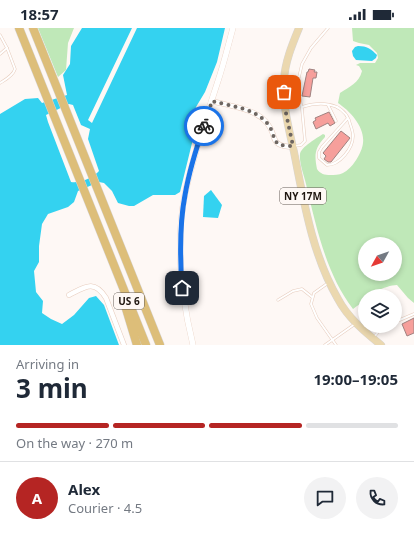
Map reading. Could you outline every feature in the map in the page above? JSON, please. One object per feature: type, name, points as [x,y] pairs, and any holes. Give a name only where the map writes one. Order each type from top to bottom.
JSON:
[{"type":"highway","name":"US 6","points":[[19,28],[146,345]]},
{"type":"highway","name":"US 6","points":[[33,28],[152,324],[162,345]]},
{"type":"highway","points":[[111,257],[137,345]]},
{"type":"main road","name":"NY 17M","points":[[299,28],[286,66],[284,81],[284,104],[312,236],[329,282],[338,300],[356,323],[381,345]]},
{"type":"street","points":[[193,345],[182,288],[182,216],[190,170],[233,28]]},
{"type":"street","points":[[212,101],[243,110],[257,116],[268,124],[277,144],[281,146],[293,146]]},
{"type":"street","points":[[69,295],[86,286],[98,287],[106,298],[124,345]]},
{"type":"lane","points":[[293,146],[301,144],[305,141],[302,107],[297,86],[302,64],[311,48],[328,28]]},
{"type":"lane","points":[[0,35],[15,69],[10,76],[0,83]]},
{"type":"lane","points":[[0,54],[7,48]]},
{"type":"lane","points":[[302,107],[316,103],[328,105],[339,108],[348,118],[353,134],[351,143],[344,156],[330,165],[325,164],[319,158],[320,150],[348,118]]},
{"type":"lane","points":[[328,105],[336,121]]},
{"type":"lane","points":[[329,282],[317,290],[312,297],[310,304],[312,310],[336,345]]},
{"type":"lane","points":[[278,300],[293,291],[302,289],[312,297]]},
{"type":"lane","points":[[402,319],[414,314]]},
{"type":"lane","points":[[325,345],[356,323]]},
{"type":"lane","points":[[373,338],[377,333]]},
{"type":"green space","points":[[38,28],[74,28],[68,43],[66,70],[58,77]]},
{"type":"green space","points":[[352,28],[414,28],[414,303],[408,298],[402,289],[395,285],[382,289],[358,289],[358,305],[353,309],[336,281],[323,249],[301,165],[300,154],[303,148],[323,134],[325,135],[316,152],[317,169],[326,175],[338,175],[346,171],[353,164],[361,151],[363,143],[362,131],[352,115],[338,103],[340,93],[359,79],[361,75],[362,71],[359,66],[356,65],[360,63],[375,63],[378,58],[377,53],[369,45],[353,41]]},
{"type":"water","points":[[82,28],[132,28],[88,120],[92,123],[137,28],[225,28],[217,62],[205,92],[196,107],[193,121],[193,139],[180,192],[175,195],[153,195],[134,206],[129,206],[118,203],[112,191],[104,183],[99,182],[78,191],[74,202],[68,207],[48,214],[42,224],[39,246],[39,262],[34,271],[36,292],[43,301],[42,313],[62,324],[74,315],[89,298],[96,296],[104,305],[119,345],[0,345],[0,114],[25,99],[38,98],[42,103],[67,95],[63,75],[70,64],[71,46]],"holes":[[[69,104],[73,105],[81,125],[90,129],[88,139],[99,171],[94,176],[78,182],[71,182],[46,115]]]},
{"type":"water","points":[[358,46],[366,47],[371,50],[377,55],[376,58],[372,61],[356,60],[352,51]]},
{"type":"water","points":[[211,190],[222,205],[218,218],[203,217],[204,196]]},
{"type":"building","points":[[309,69],[317,72],[316,78],[313,78],[310,97],[302,96]]},
{"type":"building","points":[[329,112],[335,123],[330,126],[328,123],[316,129],[313,122],[316,120],[315,118]]},
{"type":"building","points":[[341,131],[350,138],[331,162],[328,162],[324,159],[326,156],[323,153]]},
{"type":"building","points":[[414,318],[414,333],[407,336],[402,324]]},
{"type":"way so far","points":[[204,126],[212,101],[251,112],[268,124],[277,144],[281,146],[293,146],[284,104],[284,92]]},
{"type":"route","points":[[182,288],[181,240],[183,205],[190,170],[204,126]]}]
